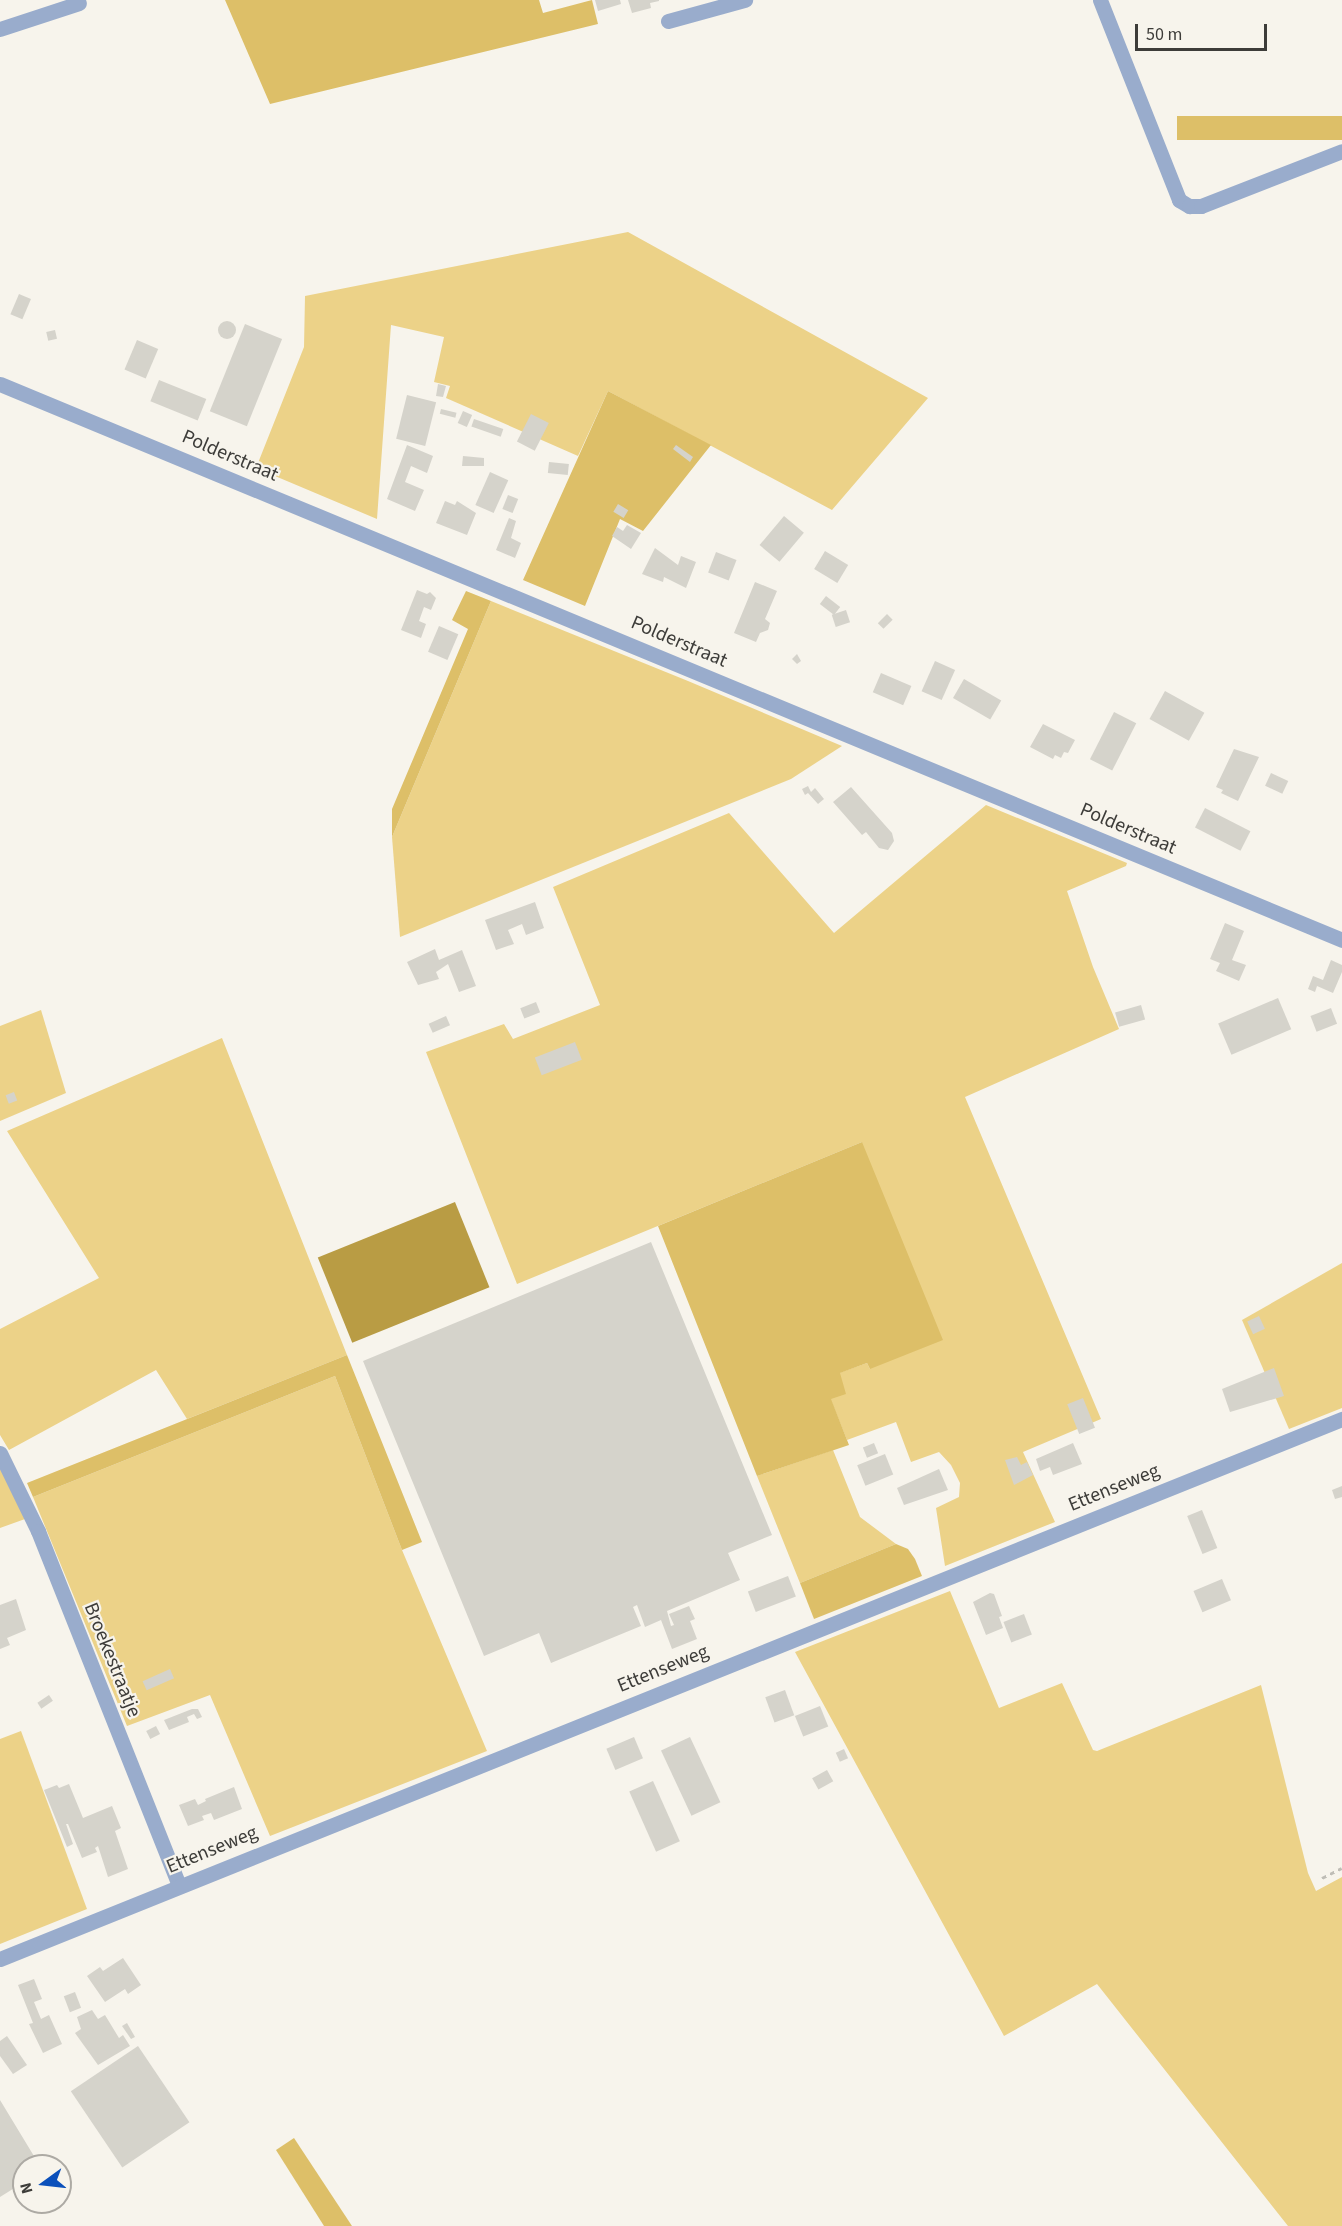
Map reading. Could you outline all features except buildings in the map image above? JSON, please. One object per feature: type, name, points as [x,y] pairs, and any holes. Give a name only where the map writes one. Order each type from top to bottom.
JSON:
[{"type":"street","points":[[668,21],[745,0]]},
{"type":"street","points":[[1100,0],[1179,200],[1189,207],[1201,206],[1342,152]]},
{"type":"street","points":[[0,29],[79,3]]},
{"type":"street","name":"Polderstraat","points":[[0,384],[1342,940]]},
{"type":"street","name":"Ettenseweg","points":[[0,1959],[1342,1419]]},
{"type":"street","name":"Broekestraatje","points":[[0,1453],[38,1531],[179,1886]]},
{"type":"path","points":[[1322,1878],[1342,1868]]},
{"type":"shaded area","points":[[225,0],[539,0],[543,13],[592,0],[598,24],[270,104]]},
{"type":"shaded area","points":[[1177,116],[1342,116],[1342,140],[1177,140]]},
{"type":"shaded area","points":[[628,232],[928,398],[832,510],[608,391],[578,456],[446,398],[450,386],[434,382],[444,337],[391,325],[377,519],[256,468],[304,347],[305,296]]},
{"type":"shaded area","points":[[608,391],[711,445],[643,531],[620,519],[585,606],[523,580]]},
{"type":"shaded area","points":[[466,591],[491,601],[392,837],[392,809],[468,629],[452,620]]},
{"type":"shaded area","points":[[491,601],[842,746],[791,779],[400,937],[392,837]]},
{"type":"shaded area","points":[[986,805],[1127,863],[1126,866],[1067,891],[1093,967],[1119,1029],[965,1097],[1101,1419],[1023,1452],[1055,1522],[945,1566],[936,1508],[959,1497],[960,1483],[951,1465],[939,1452],[911,1462],[896,1422],[847,1440],[830,1398],[839,1373],[867,1363],[870,1369],[862,1142],[517,1284],[426,1052],[504,1024],[513,1039],[600,1005],[553,887],[729,813],[834,933]]},
{"type":"shaded area","points":[[41,1010],[66,1093],[0,1121],[0,1026]]},
{"type":"shaded area","points":[[222,1038],[347,1355],[187,1419],[156,1370],[9,1450],[0,1435],[0,1329],[99,1278],[7,1131]]},
{"type":"shaded area","points":[[862,1142],[943,1340],[870,1369],[867,1363],[840,1373],[846,1394],[831,1399],[849,1445],[757,1476],[658,1226]]},
{"type":"shaded area","points":[[455,1202],[489,1287],[352,1343],[318,1257]]},
{"type":"shaded area","points":[[1342,1263],[1342,1408],[1289,1429],[1242,1320]]},
{"type":"shaded area","points":[[347,1355],[422,1542],[402,1550],[335,1376],[33,1497],[27,1483]]},
{"type":"shaded area","points":[[335,1376],[402,1550],[487,1751],[270,1836],[210,1695],[127,1726],[33,1497]]},
{"type":"shaded area","points":[[833,1450],[860,1517],[896,1544],[800,1583],[757,1476]]},
{"type":"shaded area","points":[[0,1468],[25,1519],[0,1528]]},
{"type":"shaded area","points":[[896,1544],[908,1549],[922,1576],[814,1619],[800,1583]]},
{"type":"shaded area","points":[[950,1591],[999,1708],[1062,1683],[1093,1750],[1097,1751],[1261,1685],[1308,1873],[1316,1891],[1342,1877],[1342,2226],[1288,2226],[1097,1984],[1004,2036],[795,1652]]},
{"type":"shaded area","points":[[21,1731],[87,1909],[0,1944],[0,1739]]},
{"type":"shaded area","points":[[294,2138],[352,2226],[324,2226],[276,2150]]}]
